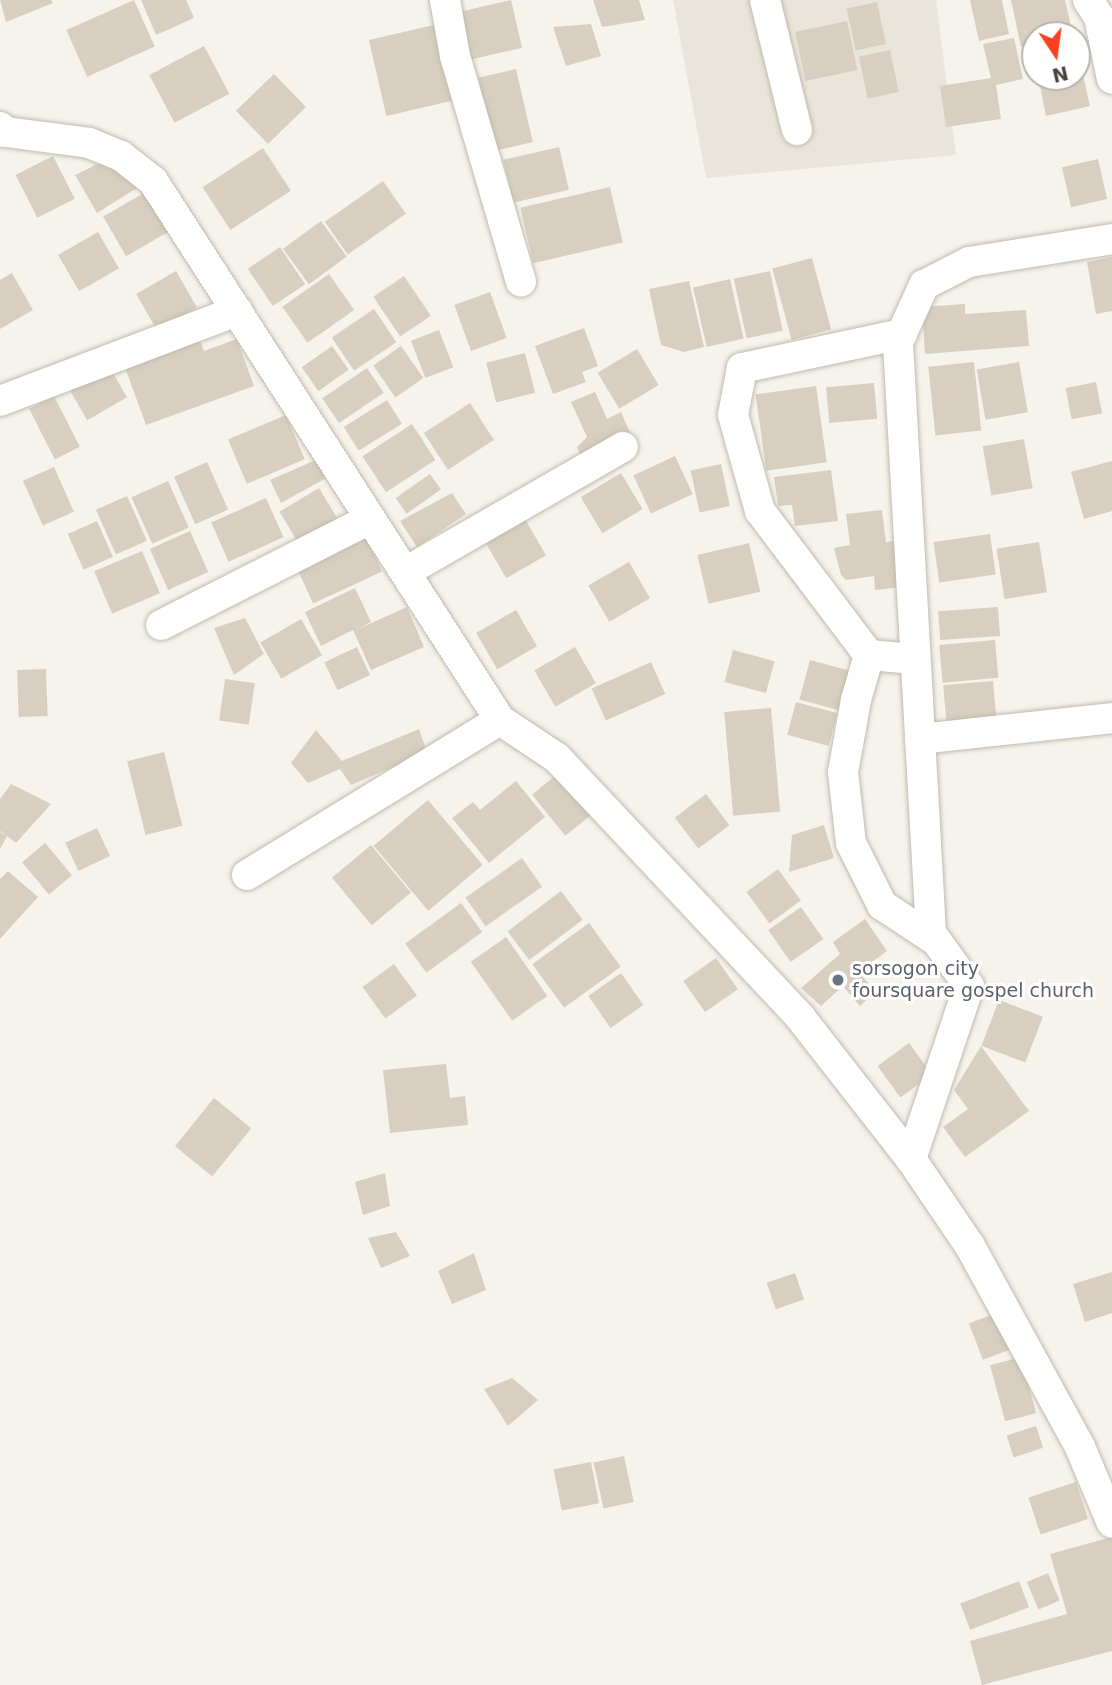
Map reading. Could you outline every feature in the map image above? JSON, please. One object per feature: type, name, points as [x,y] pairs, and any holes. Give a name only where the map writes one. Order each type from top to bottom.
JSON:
[{"type":"street","points":[[445,0],[455,56],[521,282]]},
{"type":"street","points":[[765,0],[797,130]]},
{"type":"street","points":[[1100,10],[1112,79]]},
{"type":"street","points":[[2,131],[89,144],[121,156],[153,181],[370,519],[407,571],[500,720],[557,758],[800,1017],[911,1160],[977,1258],[1080,1447],[1112,1523]]},
{"type":"street","points":[[911,1160],[969,986],[931,933],[899,355],[902,334],[924,285],[969,262],[1112,239]]},
{"type":"street","points":[[0,401],[237,311]]},
{"type":"street","points":[[902,334],[742,368],[733,415],[760,511],[869,655],[915,659]]},
{"type":"street","points":[[407,571],[623,447]]},
{"type":"street","points":[[162,625],[370,519]]},
{"type":"street","points":[[869,655],[843,772],[851,843],[882,905],[935,940]]},
{"type":"street","points":[[920,739],[1112,718]]},
{"type":"street","points":[[247,875],[500,720]]},
{"type":"shaded area","points":[[673,0],[936,0],[956,155],[706,178]]},
{"type":"building","points":[[0,0],[51,0],[53,3],[6,22]]},
{"type":"building","points":[[134,0],[155,47],[87,77],[66,30]]},
{"type":"building","points":[[141,0],[186,0],[194,18],[156,35]]},
{"type":"building","points":[[511,0],[522,48],[466,61],[454,13]]},
{"type":"building","points":[[593,0],[639,0],[645,20],[602,27]]},
{"type":"building","points":[[970,0],[1002,0],[1009,34],[979,41]]},
{"type":"building","points":[[1011,0],[1065,0],[1070,21],[1021,21],[1021,47]]},
{"type":"building","points":[[877,2],[886,44],[856,51],[847,8]]},
{"type":"building","points":[[847,21],[857,70],[806,81],[795,32]]},
{"type":"building","points":[[438,24],[456,100],[386,116],[369,40]]},
{"type":"building","points":[[591,24],[601,56],[566,66],[553,27]]},
{"type":"building","points":[[1014,38],[1021,79],[996,85],[1001,119],[946,127],[940,86],[991,78],[983,44]]},
{"type":"building","points":[[204,46],[229,94],[175,123],[149,75]]},
{"type":"building","points":[[890,50],[899,92],[868,99],[859,57]]},
{"type":"building","points":[[516,69],[533,142],[495,151],[478,78]]},
{"type":"building","points":[[274,74],[306,107],[268,144],[236,111]]},
{"type":"building","points":[[1041,91],[1087,91],[1090,106],[1046,116]]},
{"type":"building","points":[[559,147],[569,190],[513,203],[503,160]]},
{"type":"building","points":[[263,148],[291,191],[230,230],[203,187]]},
{"type":"building","points":[[53,156],[75,199],[37,218],[16,175]]},
{"type":"building","points":[[110,158],[137,188],[97,213],[75,175]]},
{"type":"building","points":[[1098,159],[1107,199],[1071,207],[1062,167]]},
{"type":"building","points":[[383,181],[406,214],[348,254],[325,222]]},
{"type":"building","points":[[610,187],[623,243],[533,263],[520,208]]},
{"type":"building","points":[[149,190],[172,230],[126,256],[103,216]]},
{"type":"building","points":[[321,221],[347,257],[309,284],[283,249]]},
{"type":"building","points":[[98,232],[119,268],[79,291],[58,255]]},
{"type":"building","points":[[280,247],[305,284],[273,306],[248,269]]},
{"type":"building","points":[[1112,257],[1112,311],[1096,314],[1087,262]]},
{"type":"building","points":[[812,258],[831,329],[792,340],[772,269]]},
{"type":"building","points":[[176,271],[197,307],[157,330],[136,294]]},
{"type":"building","points":[[770,271],[783,331],[746,338],[734,279]]},
{"type":"building","points":[[12,273],[33,310],[0,329],[0,280]]},
{"type":"building","points":[[329,274],[354,310],[308,343],[282,307]]},
{"type":"building","points":[[404,276],[431,316],[400,336],[373,297]]},
{"type":"building","points":[[730,279],[744,338],[707,347],[693,288]]},
{"type":"building","points":[[689,281],[704,347],[684,352],[661,345],[649,289]]},
{"type":"building","points":[[490,292],[507,338],[471,351],[454,305]]},
{"type":"building","points":[[965,304],[965,314],[1026,310],[1029,346],[925,354],[922,307]]},
{"type":"building","points":[[374,309],[396,342],[354,371],[332,338]]},
{"type":"building","points":[[584,328],[598,366],[582,372],[586,382],[553,394],[535,346]]},
{"type":"building","points":[[439,330],[453,367],[425,378],[411,341]]},
{"type":"building","points":[[199,338],[204,351],[237,339],[254,386],[146,425],[124,365]]},
{"type":"building","points":[[332,346],[349,370],[318,391],[302,367]]},
{"type":"building","points":[[401,346],[423,378],[396,397],[373,366]]},
{"type":"building","points":[[637,349],[659,385],[619,409],[598,373]]},
{"type":"building","points":[[525,353],[535,393],[496,402],[486,363]]},
{"type":"building","points":[[106,361],[127,397],[87,420],[66,384]]},
{"type":"building","points":[[974,362],[981,431],[935,435],[928,367]]},
{"type":"building","points":[[1019,362],[1028,412],[986,420],[977,369]]},
{"type":"building","points":[[367,368],[384,393],[339,423],[322,398]]},
{"type":"building","points":[[1096,382],[1102,413],[1072,419],[1066,388]]},
{"type":"building","points":[[874,383],[877,419],[829,423],[826,387]]},
{"type":"building","points":[[816,386],[827,462],[766,471],[756,394]]},
{"type":"building","points":[[595,392],[607,419],[621,412],[632,437],[582,460],[577,447],[587,437],[571,402]]},
{"type":"building","points":[[54,396],[80,447],[55,459],[29,409]]},
{"type":"building","points":[[387,400],[402,424],[359,451],[344,427]]},
{"type":"building","points":[[470,403],[494,440],[448,470],[424,433]]},
{"type":"building","points":[[286,415],[305,459],[247,484],[228,440]]},
{"type":"building","points":[[412,424],[435,460],[386,492],[363,456]]},
{"type":"building","points":[[1024,439],[1033,488],[991,496],[983,446]]},
{"type":"building","points":[[675,456],[693,494],[651,514],[633,475]]},
{"type":"building","points":[[318,459],[328,477],[281,503],[270,480]]},
{"type":"building","points":[[1112,461],[1112,511],[1084,519],[1071,472]]},
{"type":"building","points":[[207,462],[228,510],[195,524],[174,477]]},
{"type":"building","points":[[721,464],[730,506],[700,513],[691,470]]},
{"type":"building","points":[[54,467],[74,512],[43,526],[23,481]]},
{"type":"building","points":[[831,470],[838,521],[795,526],[792,505],[778,506],[774,477]]},
{"type":"building","points":[[621,473],[643,509],[602,533],[581,497]]},
{"type":"building","points":[[430,474],[441,490],[406,514],[396,498]]},
{"type":"building","points":[[168,481],[189,528],[152,544],[131,497]]},
{"type":"building","points":[[319,488],[341,524],[301,548],[280,512]]},
{"type":"building","points":[[452,493],[466,514],[417,547],[400,521]]},
{"type":"building","points":[[127,496],[147,541],[116,555],[96,510]]},
{"type":"building","points":[[266,498],[283,537],[229,562],[211,522]]},
{"type":"building","points":[[882,510],[886,542],[896,541],[902,587],[875,590],[874,576],[846,580],[841,575],[834,548],[850,545],[846,514]]},
{"type":"building","points":[[525,519],[546,555],[506,578],[485,542]]},
{"type":"building","points":[[97,521],[113,557],[84,570],[68,534]]},
{"type":"building","points":[[190,531],[208,572],[168,590],[150,549]]},
{"type":"building","points":[[990,534],[996,575],[939,583],[934,542]]},
{"type":"building","points":[[366,537],[382,571],[313,604],[297,569]]},
{"type":"building","points":[[1039,542],[1047,592],[1005,599],[997,549]]},
{"type":"building","points":[[749,543],[760,592],[709,604],[697,555]]},
{"type":"building","points":[[142,551],[160,593],[112,614],[94,571]]},
{"type":"building","points":[[629,562],[650,598],[609,622],[588,586]]},
{"type":"building","points":[[355,588],[371,622],[358,629],[407,607],[424,647],[371,670],[353,630],[321,646],[305,612]]},
{"type":"building","points":[[998,607],[1000,636],[940,640],[938,611]]},
{"type":"building","points":[[516,610],[537,646],[497,669],[476,633]]},
{"type":"building","points":[[245,618],[264,654],[234,675],[214,628]]},
{"type":"building","points":[[301,619],[322,655],[281,679],[260,642]]},
{"type":"building","points":[[995,640],[998,678],[943,683],[939,645]]},
{"type":"building","points":[[357,647],[370,675],[337,690],[324,662]]},
{"type":"building","points":[[575,647],[596,683],[555,707],[534,670]]},
{"type":"building","points":[[733,650],[775,661],[766,693],[724,682]]},
{"type":"building","points":[[810,660],[852,671],[841,711],[799,700]]},
{"type":"building","points":[[651,662],[665,694],[606,720],[592,688]]},
{"type":"building","points":[[46,669],[48,716],[19,717],[17,670]]},
{"type":"building","points":[[225,679],[255,683],[249,725],[219,721]]},
{"type":"building","points":[[993,681],[996,719],[947,723],[943,685]]},
{"type":"building","points":[[796,702],[838,713],[829,746],[787,735]]},
{"type":"building","points":[[771,708],[780,812],[733,816],[724,712]]},
{"type":"building","points":[[419,729],[427,752],[351,785],[340,769],[308,783],[291,763],[316,730],[342,761]]},
{"type":"building","points":[[164,752],[182,826],[146,835],[127,761]]},
{"type":"building","points":[[560,772],[593,813],[565,836],[532,795]]},
{"type":"building","points":[[516,781],[545,817],[489,863],[452,818],[473,802],[480,810]]},
{"type":"building","points":[[11,784],[51,804],[16,843],[0,831],[0,799]]},
{"type":"building","points":[[706,794],[729,825],[698,849],[675,817]]},
{"type":"building","points":[[428,800],[483,865],[428,911],[374,846]]},
{"type":"building","points":[[824,825],[834,858],[789,872],[792,835]]},
{"type":"building","points":[[97,828],[110,856],[78,871],[65,843]]},
{"type":"building","points":[[0,832],[7,836],[0,849]]},
{"type":"building","points":[[45,843],[72,875],[49,894],[22,862]]},
{"type":"building","points":[[371,845],[411,892],[372,925],[332,878]]},
{"type":"building","points":[[522,858],[542,887],[486,926],[465,898]]},
{"type":"building","points":[[778,869],[801,901],[769,923],[746,892]]},
{"type":"building","points":[[8,871],[38,897],[0,939],[0,879]]},
{"type":"building","points":[[561,891],[583,920],[529,960],[507,931]]},
{"type":"building","points":[[461,903],[482,932],[426,973],[405,944]]},
{"type":"building","points":[[801,907],[823,939],[791,962],[768,930]]},
{"type":"building","points":[[865,919],[887,951],[858,972],[876,991],[860,1006],[843,986],[821,1006],[801,988],[840,954],[833,942]]},
{"type":"building","points":[[589,923],[621,967],[564,1008],[532,964]]},
{"type":"building","points":[[506,937],[547,996],[512,1021],[471,962]]},
{"type":"building","points":[[716,958],[738,989],[705,1012],[683,981]]},
{"type":"building","points":[[394,964],[417,996],[385,1018],[362,987]]},
{"type":"building","points":[[621,973],[643,1005],[611,1028],[588,996]]},
{"type":"building","points":[[999,1000],[1043,1017],[1025,1063],[981,1046]]},
{"type":"building","points":[[909,1043],[932,1075],[900,1097],[877,1066]]},
{"type":"building","points":[[981,1046],[1029,1111],[965,1157],[943,1127],[968,1109],[954,1090]]},
{"type":"building","points":[[446,1064],[450,1098],[465,1096],[468,1125],[390,1133],[383,1070]]},
{"type":"building","points":[[214,1098],[251,1128],[212,1176],[175,1146]]},
{"type":"building","points":[[385,1173],[390,1206],[363,1215],[355,1182]]},
{"type":"building","points":[[396,1232],[410,1256],[381,1268],[368,1238]]},
{"type":"building","points":[[474,1253],[486,1290],[452,1304],[438,1271]]},
{"type":"building","points":[[1112,1272],[1112,1313],[1085,1322],[1073,1284]]},
{"type":"building","points":[[795,1273],[804,1299],[776,1309],[767,1283]]},
{"type":"building","points":[[996,1313],[1010,1349],[983,1360],[969,1323]]},
{"type":"building","points":[[1021,1357],[1036,1413],[1005,1421],[990,1365]]},
{"type":"building","points":[[512,1378],[538,1400],[508,1426],[484,1389]]},
{"type":"building","points":[[1036,1426],[1043,1448],[1014,1457],[1007,1436]]},
{"type":"building","points":[[624,1456],[634,1502],[603,1508],[594,1462]]},
{"type":"building","points":[[591,1462],[599,1503],[562,1510],[554,1469]]},
{"type":"building","points":[[1076,1482],[1088,1519],[1040,1535],[1028,1497]]},
{"type":"building","points":[[1112,1537],[1112,1651],[982,1685],[970,1641],[1067,1614],[1050,1554]]},
{"type":"building","points":[[1048,1573],[1060,1601],[1039,1610],[1027,1582]]},
{"type":"building","points":[[1019,1581],[1029,1607],[970,1630],[960,1604]]},
{"type":"place","name":"sorsogon city foursquare gospel church","points":[[838,980]]}]
